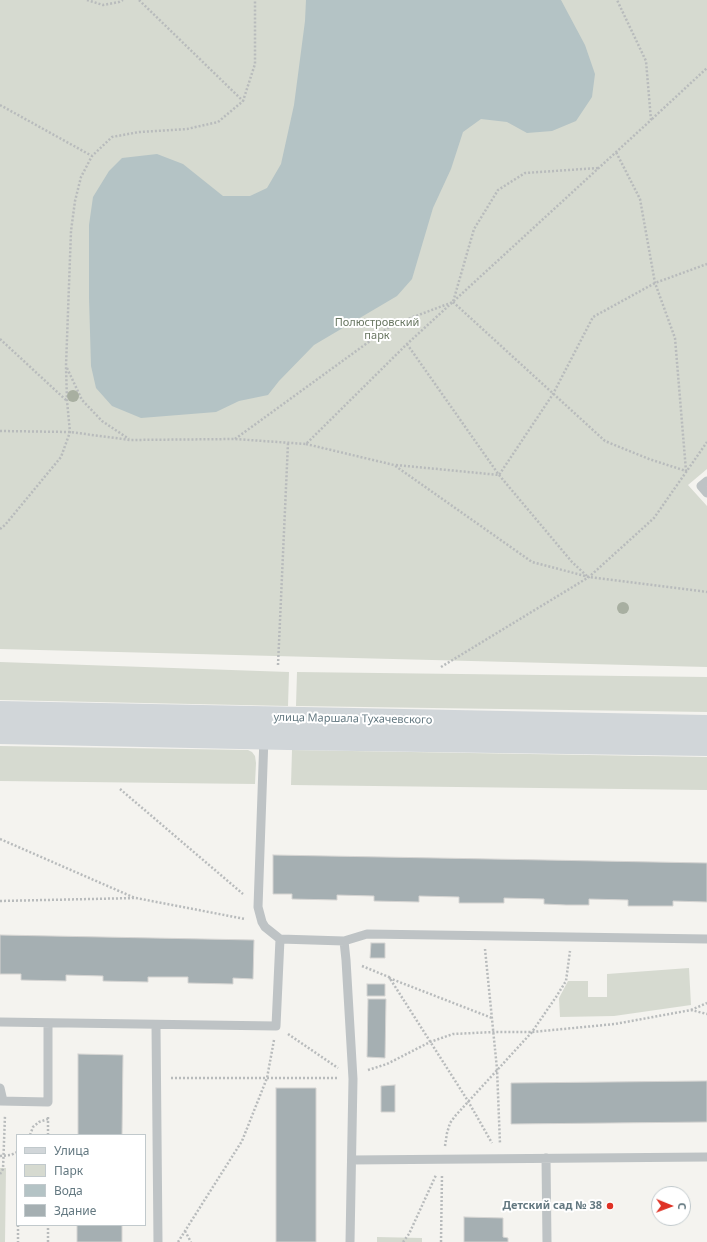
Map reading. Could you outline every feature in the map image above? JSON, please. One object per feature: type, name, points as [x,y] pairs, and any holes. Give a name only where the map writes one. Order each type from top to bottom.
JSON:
[{"type":"street","name":"улица Маршала Тухачевского","points":[[0,712],[707,726]]},
{"type":"street","name":"улица Маршала Тухачевского","points":[[0,733],[264,739],[707,745]]},
{"type":"lane","points":[[707,481],[701,486],[707,493]]},
{"type":"lane","points":[[265,717],[258,907],[262,922],[280,940],[344,941],[367,934],[707,938]]},
{"type":"lane","points":[[0,1022],[276,1026],[280,940]]},
{"type":"lane","points":[[344,941],[352,1077],[350,1242]]},
{"type":"lane","points":[[0,1088],[2,1101],[48,1102],[48,1023]]},
{"type":"lane","points":[[156,1025],[158,1242]]},
{"type":"lane","points":[[352,1160],[707,1157]]},
{"type":"lane","points":[[546,1158],[547,1242]]},
{"type":"path","points":[[86,0],[103,5],[123,0]]},
{"type":"path","points":[[139,0],[242,101]]},
{"type":"path","points":[[0,529],[61,457],[70,432],[66,366],[71,231],[75,201],[81,177],[92,156],[112,137],[139,132],[187,129],[218,122],[242,101],[255,64],[255,0]]},
{"type":"path","points":[[617,0],[646,62],[651,120]]},
{"type":"path","points":[[306,444],[407,344],[707,68]]},
{"type":"path","points":[[0,105],[92,156]]},
{"type":"path","points":[[616,152],[640,199],[655,283],[675,338],[686,471]]},
{"type":"path","points":[[453,302],[474,229],[498,190],[525,173],[599,168]]},
{"type":"path","points":[[499,475],[553,394],[593,317],[655,283],[707,264]]},
{"type":"path","points":[[453,302],[605,441],[649,459],[686,471]]},
{"type":"path","points":[[234,439],[392,325],[453,302]]},
{"type":"path","points":[[0,340],[67,401]]},
{"type":"path","points":[[407,344],[499,475],[572,562],[589,577]]},
{"type":"path","points":[[66,366],[82,400],[102,421],[130,440]]},
{"type":"path","points":[[0,431],[70,432],[130,440],[234,439],[306,444],[394,465],[499,475]]},
{"type":"path","points":[[441,667],[589,577],[654,518],[707,442]]},
{"type":"path","points":[[278,665],[288,443]]},
{"type":"path","points":[[394,465],[532,562],[589,577],[707,592]]},
{"type":"path","points":[[120,789],[258,907]]},
{"type":"path","points":[[0,839],[136,898]]},
{"type":"path","points":[[0,901],[136,898],[262,922]]},
{"type":"path","points":[[484,936],[498,1069],[501,1158]]},
{"type":"path","points":[[441,1242],[442,1160],[450,1123],[468,1101],[532,1032],[566,982],[572,937]]},
{"type":"path","points":[[346,960],[492,1018]]},
{"type":"path","points":[[389,977],[468,1101],[501,1158]]},
{"type":"path","points":[[156,1078],[352,1077],[387,1064],[430,1042],[453,1034],[532,1032],[616,1024],[691,1010],[707,1003]]},
{"type":"path","points":[[691,1010],[707,1014]]},
{"type":"path","points":[[178,1242],[242,1141],[267,1078],[276,1026],[352,1077]]},
{"type":"path","points":[[0,1174],[3,1169],[2,1156],[5,1107],[2,1101]]},
{"type":"path","points":[[30,1134],[33,1127],[39,1122],[48,1119]]},
{"type":"path","points":[[2,1156],[11,1155],[16,1152]]},
{"type":"path","points":[[402,1242],[409,1234],[442,1160]]},
{"type":"path","points":[[18,1226],[18,1242]]},
{"type":"path","points":[[48,1226],[48,1242]]},
{"type":"path","points":[[185,1231],[191,1242]]},
{"type":"green space","name":"Полюстровский парк","points":[[0,0],[707,0],[707,469],[688,485],[707,506],[707,667],[0,649]]},
{"type":"green space","points":[[0,662],[289,672],[288,706],[0,700]]},
{"type":"green space","points":[[297,672],[707,677],[707,712],[296,706]]},
{"type":"green space","points":[[0,746],[248,750],[255,756],[255,784],[0,781]]},
{"type":"green space","points":[[292,750],[707,757],[707,790],[291,785]]},
{"type":"green space","points":[[689,968],[691,1005],[614,1016],[560,1017],[559,998],[568,981],[588,981],[588,997],[607,997],[607,974]]},
{"type":"green space","points":[[0,1168],[6,1168],[5,1242],[0,1242]]},
{"type":"green space","points":[[377,1237],[422,1238],[422,1242],[377,1242]]},
{"type":"water","points":[[306,0],[561,0],[585,45],[595,74],[592,97],[576,121],[552,131],[527,133],[507,122],[481,119],[463,132],[451,169],[433,208],[412,279],[397,296],[314,345],[279,381],[268,395],[239,401],[216,412],[141,418],[112,406],[96,388],[91,366],[89,225],[93,197],[109,171],[122,158],[157,154],[183,164],[223,196],[250,196],[267,188],[281,164],[294,105],[305,21]]},
{"type":"building","points":[[273,855],[707,863],[707,902],[673,901],[673,906],[628,906],[628,900],[589,899],[589,905],[566,905],[544,904],[544,899],[504,898],[504,903],[459,903],[459,897],[419,896],[419,902],[374,901],[374,896],[337,895],[337,900],[292,899],[292,894],[273,894]]},
{"type":"building","points":[[0,935],[254,940],[253,979],[233,978],[233,984],[188,983],[188,977],[148,977],[148,982],[103,981],[103,976],[66,975],[66,981],[21,980],[21,974],[0,974]]},
{"type":"building","points":[[371,943],[385,943],[385,958],[370,958]]},
{"type":"building","points":[[367,984],[385,984],[385,996],[367,996]]},
{"type":"building","points":[[368,999],[386,999],[385,1058],[367,1057]]},
{"type":"building","points":[[78,1054],[123,1055],[122,1134],[78,1134]]},
{"type":"building","points":[[707,1081],[707,1122],[511,1124],[511,1083]]},
{"type":"building","points":[[395,1085],[395,1112],[381,1112],[381,1086]]},
{"type":"building","points":[[276,1088],[316,1088],[316,1242],[276,1242]]},
{"type":"building","points":[[464,1217],[503,1218],[503,1237],[508,1238],[508,1242],[464,1242]]},
{"type":"building","points":[[77,1226],[122,1226],[122,1242],[77,1242]]},
{"type":"place","name":"Детский сад № 38","points":[[610,1206]]}]
